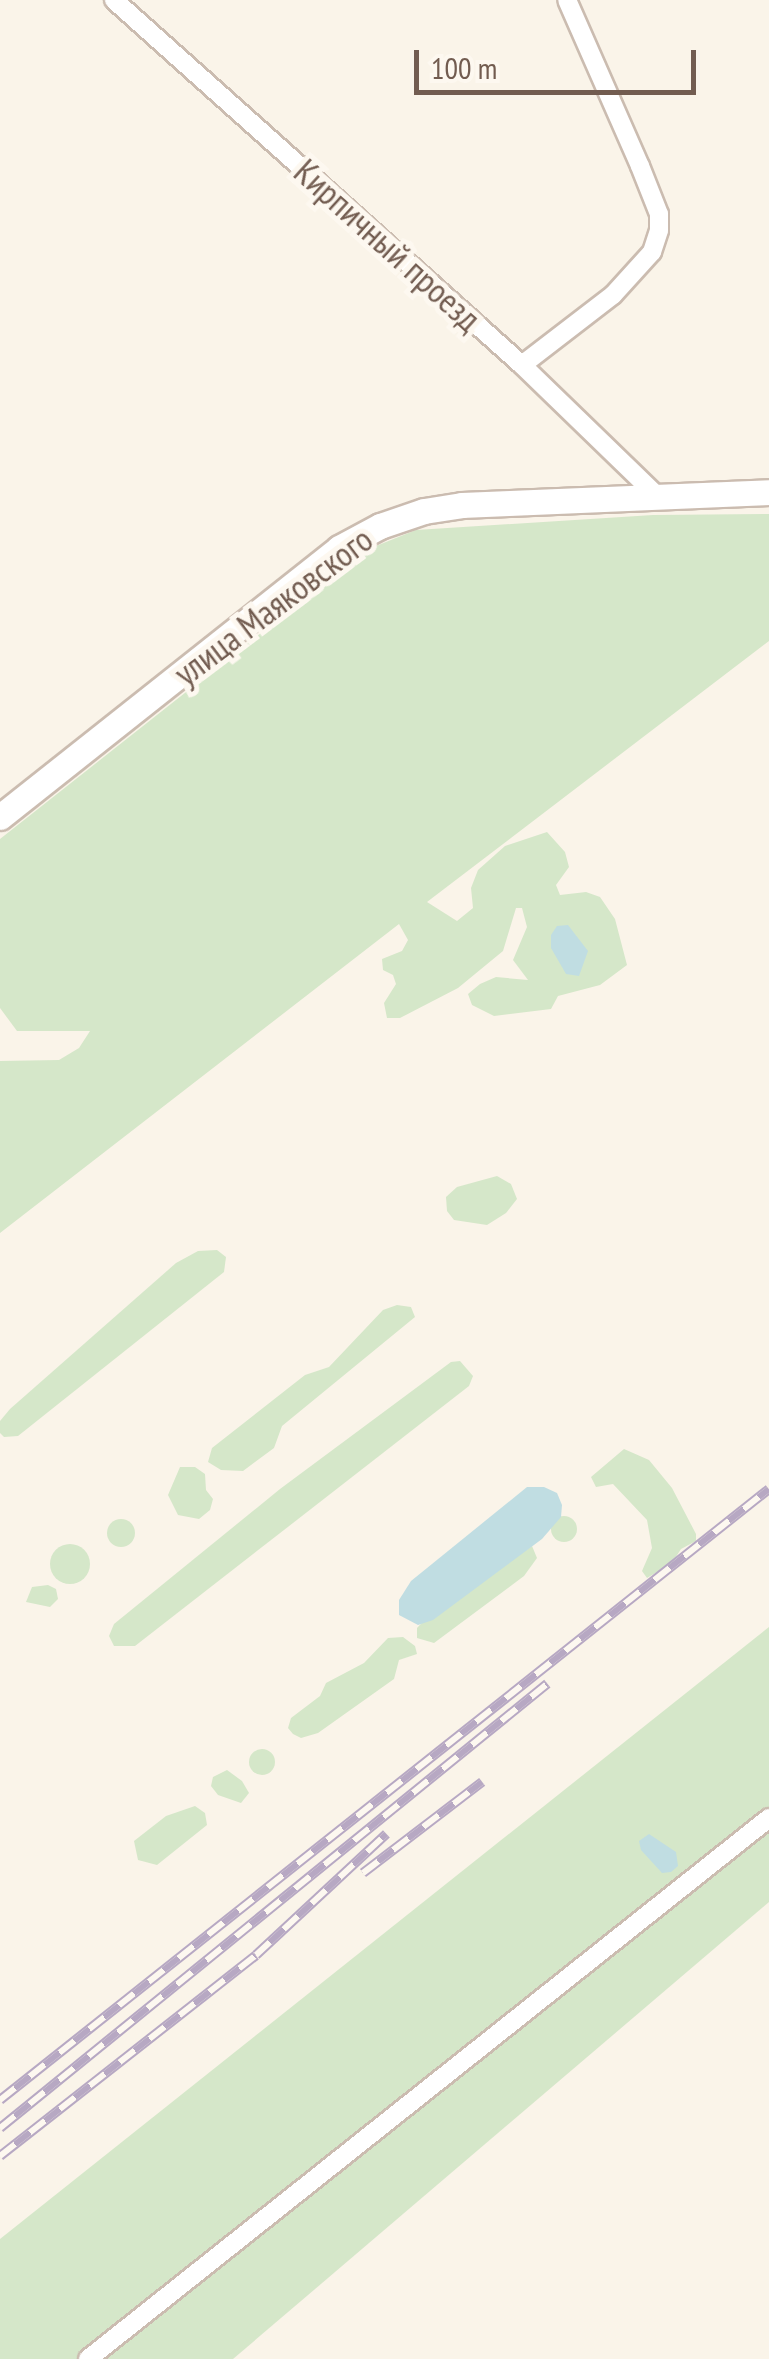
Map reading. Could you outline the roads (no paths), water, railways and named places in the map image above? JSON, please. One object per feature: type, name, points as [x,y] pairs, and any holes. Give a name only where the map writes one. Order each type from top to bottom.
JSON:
[{"type":"street","name":"Кирпичный проезд","points":[[114,0],[522,365],[657,496]]},
{"type":"street","points":[[522,365],[613,295],[652,252],[659,230],[659,214],[636,156],[567,0]]},
{"type":"street","name":"улица Маяковского","points":[[0,817],[339,548],[380,526],[424,510],[462,505],[769,492]]},
{"type":"street","points":[[88,2359],[769,1818]]},
{"type":"water","points":[[568,925],[588,951],[579,976],[566,974],[551,948],[551,935],[557,926]]},
{"type":"water","points":[[527,1487],[544,1487],[557,1493],[562,1505],[561,1517],[542,1539],[433,1620],[418,1625],[399,1615],[399,1600],[411,1581]]},
{"type":"water","points":[[649,1834],[676,1852],[678,1866],[671,1872],[662,1873],[641,1850],[639,1841]]},
{"type":"railway","points":[[0,2100],[769,1489]]},
{"type":"railway","points":[[0,2128],[547,1684]]},
{"type":"railway","points":[[363,1873],[482,1782]]},
{"type":"railway","points":[[0,2156],[256,1955],[386,1834]]}]
